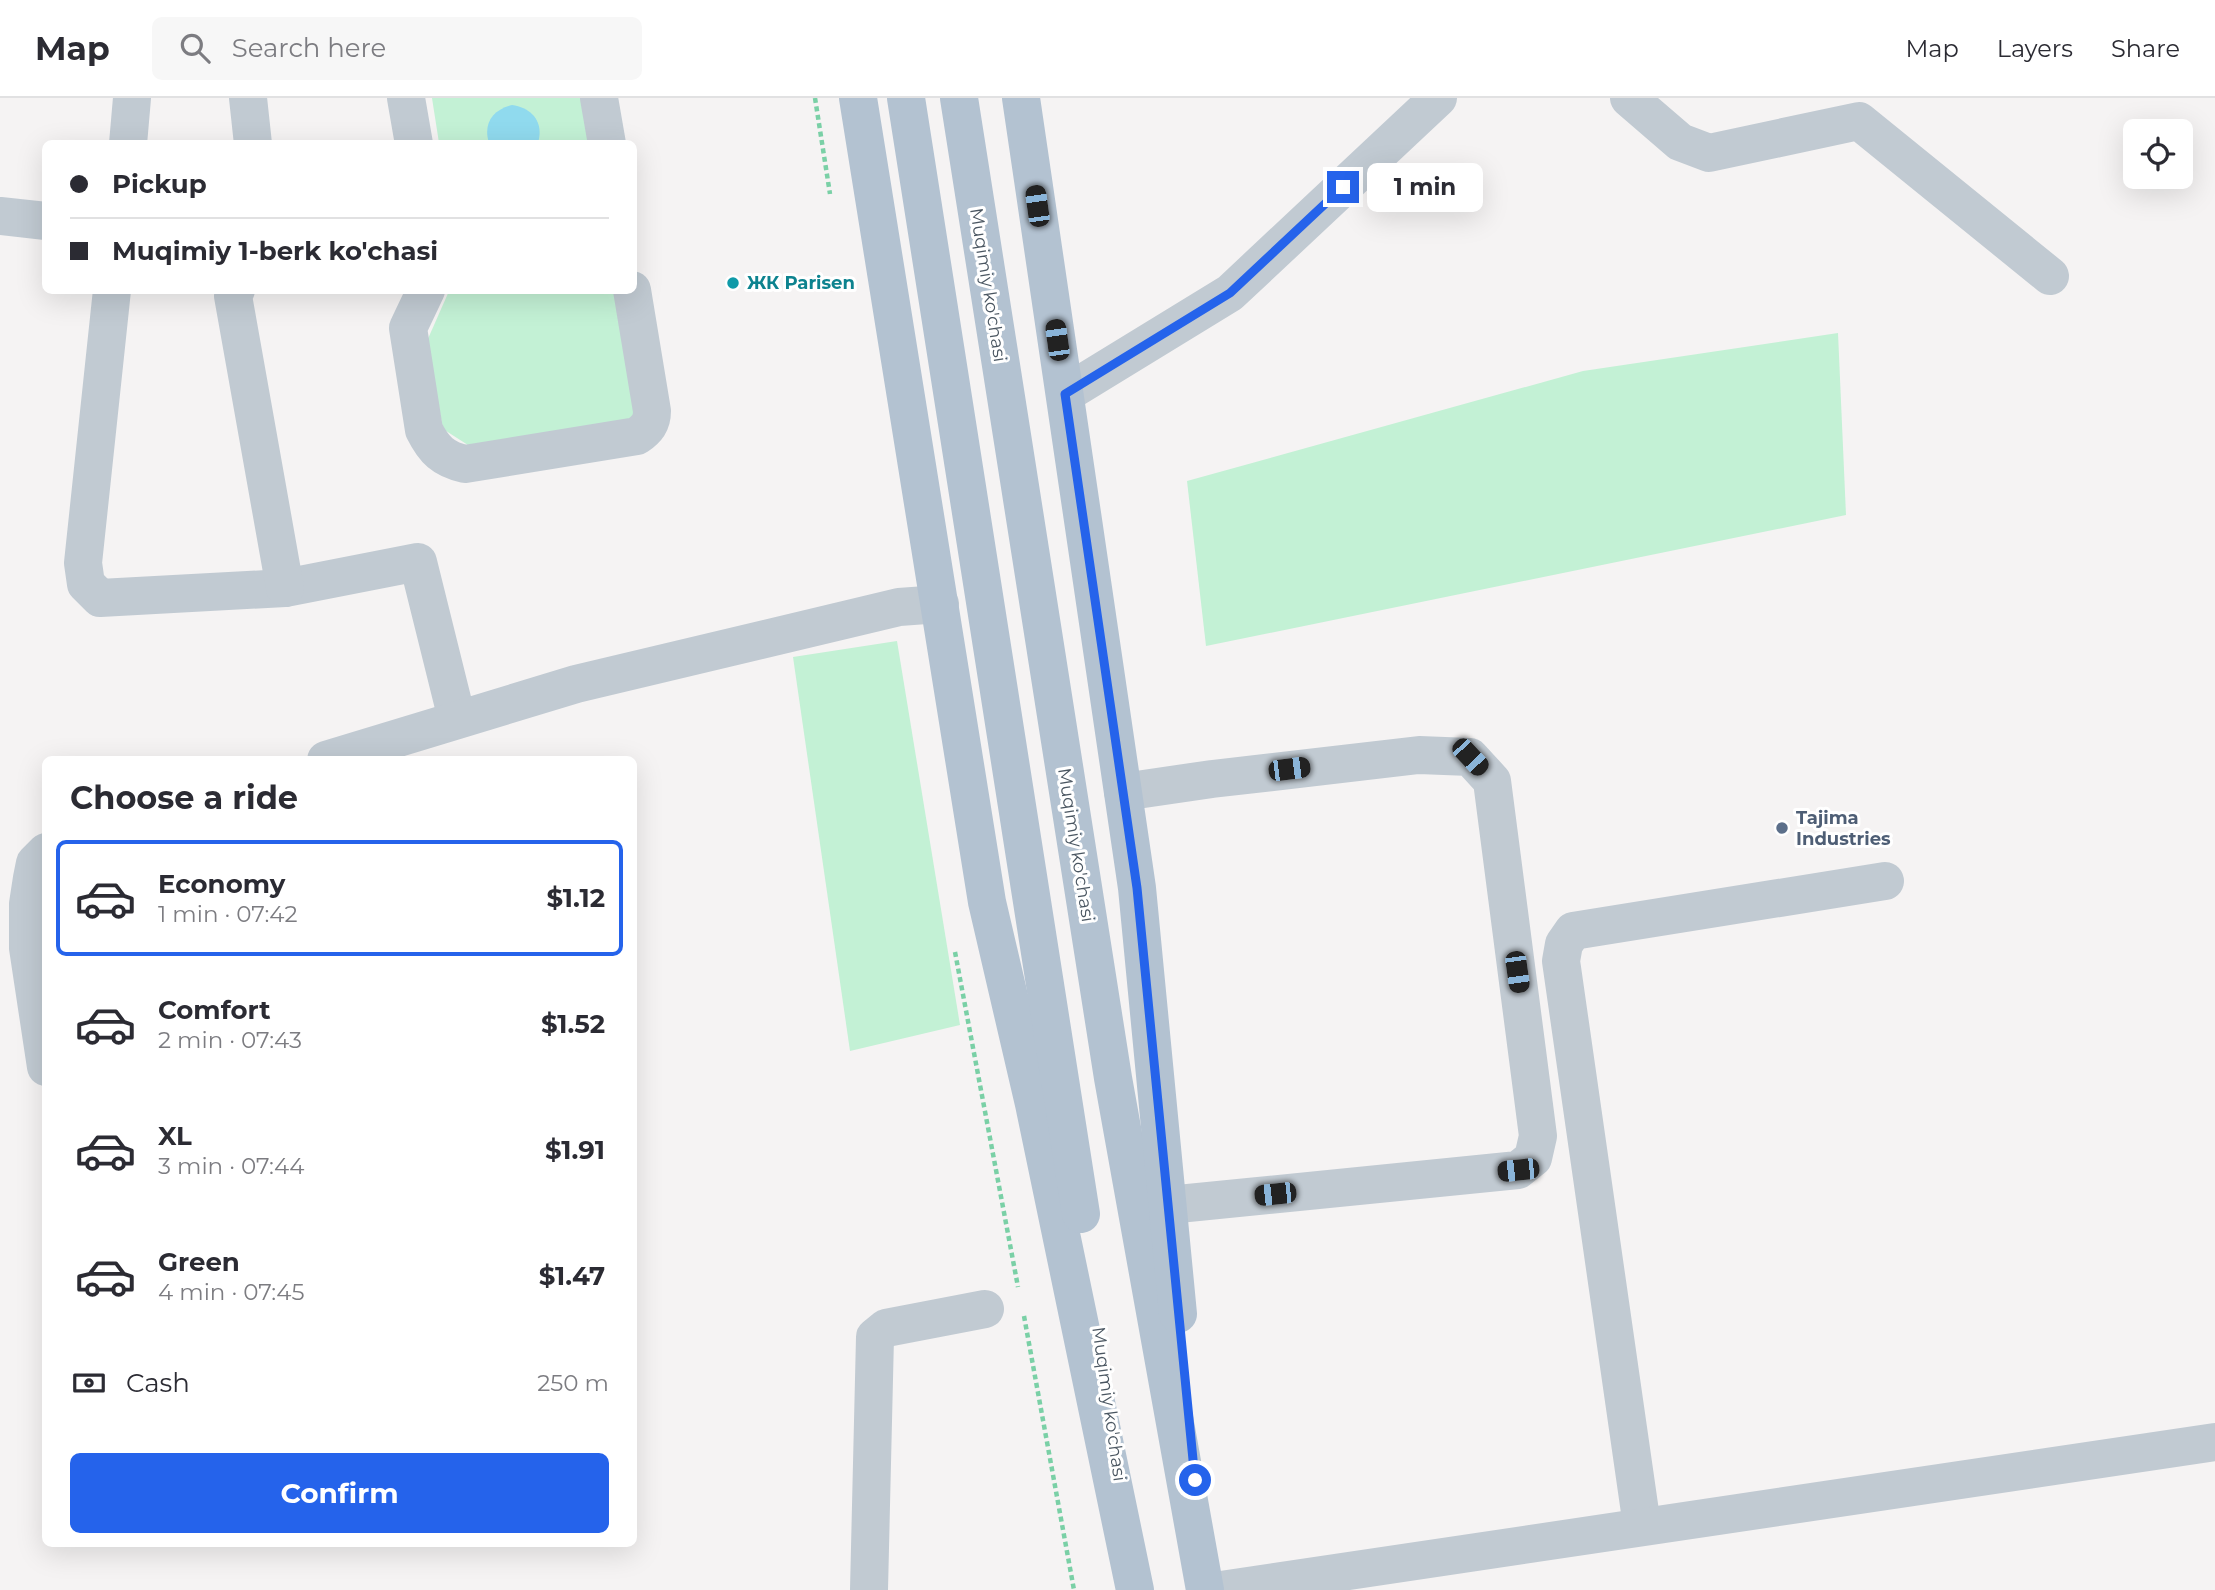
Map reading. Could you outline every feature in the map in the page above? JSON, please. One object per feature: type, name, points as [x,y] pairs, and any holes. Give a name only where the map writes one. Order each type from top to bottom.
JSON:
[{"type":"main road","points":[[858,98],[987,902],[1034,1104],[1135,1590]]},
{"type":"main road","name":"Muqimiy ko'chasi","points":[[906,98],[1059,1065],[1135,1590]]},
{"type":"main road","name":"Muqimiy ko'chasi","points":[[958,98],[1113,1078],[1205,1590]]},
{"type":"main road","points":[[1021,98],[1137,888],[1205,1590]]},
{"type":"lane","points":[[128,140],[132,98]]},
{"type":"lane","points":[[248,98],[253,140]]},
{"type":"lane","points":[[406,98],[413,140]]},
{"type":"lane","points":[[599,98],[606,140]]},
{"type":"lane","points":[[1065,394],[1230,293],[1438,98]]},
{"type":"lane","points":[[1629,98],[1680,142],[1709,153],[1847,110],[2050,276]]},
{"type":"lane","points":[[0,216],[42,221]]},
{"type":"lane","points":[[112,294],[83,562],[86,584],[100,598],[285,589],[418,562],[457,719]]},
{"type":"lane","points":[[234,294],[285,589]]},
{"type":"lane","points":[[424,294],[408,328],[425,430],[432,445],[441,455],[465,464],[638,436],[644,431],[652,418],[652,411],[633,294]]},
{"type":"lane","points":[[339,756],[576,684],[898,607],[940,604]]},
{"type":"lane","points":[[1123,792],[1226,777],[1419,755],[1470,757],[1492,781],[1538,1136],[1533,1158],[1518,1170],[1168,1205]]},
{"type":"lane","points":[[42,856],[36,863],[32,878],[28,904],[27,948],[42,1042]]},
{"type":"lane","points":[[1642,1526],[1561,961],[1564,944],[1573,931],[1885,881]]},
{"type":"lane","points":[[869,1590],[874,1338],[886,1328],[985,1309]]},
{"type":"lane","points":[[1221,1590],[2215,1442]]},
{"type":"green space","points":[[432,98],[585,98],[592,140],[439,140]]},
{"type":"green space","points":[[448,294],[618,294],[636,405],[632,419],[471,447],[443,429],[427,341]]},
{"type":"green space","points":[[1838,333],[1846,515],[1206,646],[1187,481],[1583,371]]},
{"type":"green space","points":[[897,641],[960,1025],[850,1051],[793,657]]},
{"type":"water","points":[[512,105],[531,113],[538,123],[538,140],[488,140],[488,124],[494,114]]},
{"type":"place","name":"ЖК Parisen","points":[[733,283]]},
{"type":"place","name":"Tajima Industries","points":[[1782,828]]},
{"type":"route","points":[[1195,1480],[1137,888],[1065,394],[1230,293],[1343,187]]}]
